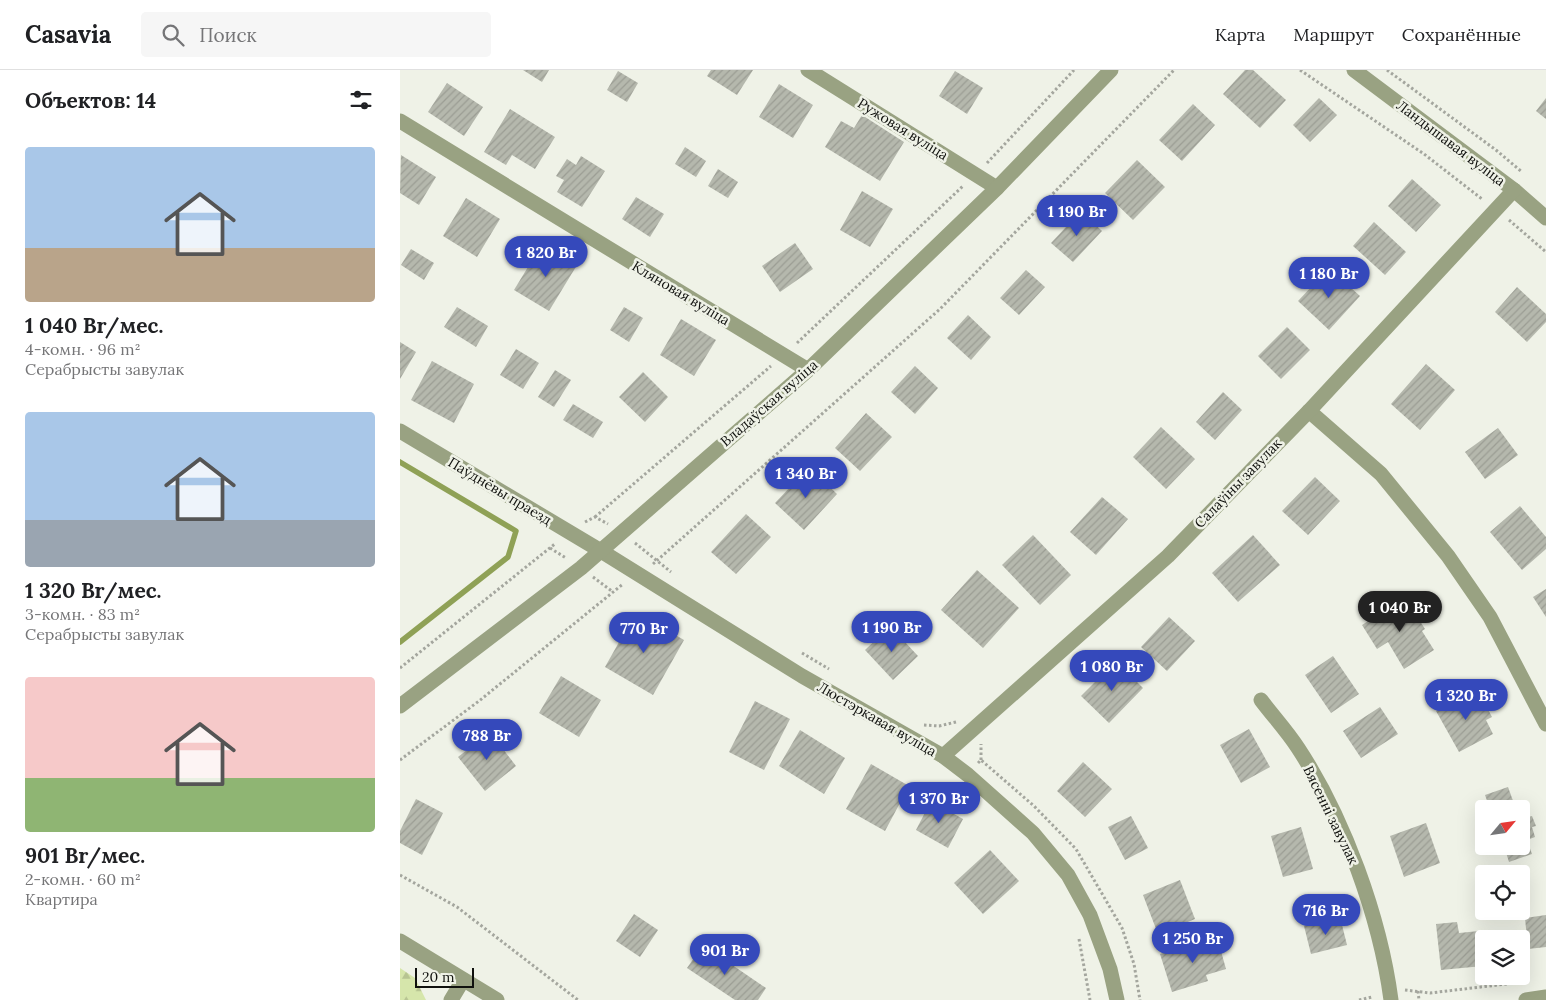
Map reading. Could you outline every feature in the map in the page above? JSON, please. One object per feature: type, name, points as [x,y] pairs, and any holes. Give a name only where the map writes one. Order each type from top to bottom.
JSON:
[{"type":"street","name":"Ружовая вуліца","points":[[808,70],[997,188]]},
{"type":"street","name":"Владаўская вуліца","points":[[400,706],[582,568],[808,370],[997,188],[1111,70]]},
{"type":"street","name":"Ландышавая вуліца","points":[[1354,70],[1514,190],[1546,218]]},
{"type":"street","name":"Кляновая вуліца","points":[[400,121],[808,370]]},
{"type":"street","name":"Салаўіны завулак","points":[[943,756],[1168,556],[1309,411],[1514,190]]},
{"type":"street","points":[[1309,411],[1381,474],[1448,556],[1490,617],[1546,724]]},
{"type":"street","name":"Паўднёвы праезд","points":[[400,431],[601,550]]},
{"type":"street","name":"Люстэркавая вуліца","points":[[601,550],[794,670],[943,756],[968,775],[1033,833],[1068,875],[1090,915],[1110,969],[1117,1000]]},
{"type":"street","name":"Вясенні завулак","points":[[1261,700],[1298,748],[1334,814],[1365,885],[1390,994]]},
{"type":"street","points":[[400,941],[497,1000]]},
{"type":"street","points":[[451,1000],[463,980]]},
{"type":"street","points":[[1526,1000],[1546,997]]},
{"type":"path","points":[[400,668],[570,532],[595,517],[784,355],[976,174],[1074,70]]},
{"type":"path","points":[[400,760],[479,701],[636,573],[657,562],[940,309],[1174,70]]},
{"type":"path","points":[[1300,70],[1424,154],[1496,209],[1546,252]]},
{"type":"path","points":[[1387,70],[1496,150],[1524,174]]},
{"type":"path","points":[[595,517],[622,531],[673,574]]},
{"type":"path","points":[[794,649],[834,672]]},
{"type":"path","points":[[916,720],[924,725]]},
{"type":"path","points":[[400,875],[456,907],[578,1000]]},
{"type":"path","points":[[1359,1000],[1371,999],[1376,991],[1390,994],[1418,991],[1430,993],[1501,985]]},
{"type":"path","points":[[1418,991],[1418,1000]]},
{"type":"green space","points":[[400,968],[415,978],[426,1000],[400,1000]]},
{"type":"building","points":[[523,70],[549,70],[542,82]]},
{"type":"building","points":[[711,70],[753,70],[737,95],[707,76]]},
{"type":"building","points":[[1245,70],[1253,70],[1286,100],[1260,128],[1223,94]]},
{"type":"building","points":[[618,71],[638,83],[627,102],[607,90]]},
{"type":"building","points":[[955,71],[983,88],[967,114],[939,96]]},
{"type":"building","points":[[447,83],[483,107],[464,136],[428,112]]},
{"type":"building","points":[[779,84],[813,105],[793,138],[759,117]]},
{"type":"building","points":[[1319,98],[1337,115],[1310,142],[1293,125]]},
{"type":"building","points":[[1546,98],[1546,119],[1536,111]]},
{"type":"building","points":[[1193,104],[1215,125],[1182,161],[1159,140]]},
{"type":"building","points":[[510,109],[555,137],[535,169],[512,155],[506,165],[484,152]]},
{"type":"building","points":[[862,115],[904,142],[880,181],[825,147],[841,121],[854,128]]},
{"type":"building","points":[[685,147],[706,161],[696,177],[675,164]]},
{"type":"building","points":[[401,155],[436,177],[419,205],[400,193]]},
{"type":"building","points":[[581,156],[605,171],[582,207],[557,192],[564,180],[556,176],[567,159],[576,165]]},
{"type":"building","points":[[1137,160],[1165,187],[1133,220],[1105,193]]},
{"type":"building","points":[[718,169],[738,182],[728,198],[708,186]]},
{"type":"building","points":[[1412,179],[1441,205],[1416,232],[1388,206]]},
{"type":"building","points":[[862,191],[893,209],[870,247],[840,230]]},
{"type":"building","points":[[636,197],[664,214],[650,237],[622,219]]},
{"type":"building","points":[[466,198],[500,219],[477,257],[443,236]]},
{"type":"building","points":[[1081,211],[1102,231],[1073,262],[1051,243]]},
{"type":"building","points":[[1374,222],[1406,252],[1385,275],[1353,246]]},
{"type":"building","points":[[795,243],[813,269],[780,292],[762,266]]},
{"type":"building","points":[[542,244],[577,265],[549,311],[514,290]]},
{"type":"building","points":[[411,249],[434,263],[424,280],[401,265]]},
{"type":"building","points":[[1329,268],[1360,296],[1329,330],[1298,301]]},
{"type":"building","points":[[1026,270],[1045,287],[1019,315],[1000,298]]},
{"type":"building","points":[[1517,287],[1546,314],[1546,322],[1527,342],[1495,312]]},
{"type":"building","points":[[457,307],[488,326],[476,347],[444,327]]},
{"type":"building","points":[[624,307],[643,318],[629,342],[610,330]]},
{"type":"building","points":[[968,315],[991,337],[971,360],[947,338]]},
{"type":"building","points":[[681,319],[716,340],[694,376],[660,355]]},
{"type":"building","points":[[1287,327],[1310,350],[1281,379],[1258,356]]},
{"type":"building","points":[[400,342],[416,352],[400,379]]},
{"type":"building","points":[[516,349],[539,363],[523,389],[500,375]]},
{"type":"building","points":[[432,361],[474,384],[454,423],[411,400]]},
{"type":"building","points":[[1426,364],[1455,390],[1420,430],[1391,404]]},
{"type":"building","points":[[915,366],[938,388],[915,414],[891,392]]},
{"type":"building","points":[[555,370],[571,380],[554,407],[538,397]]},
{"type":"building","points":[[643,372],[668,397],[645,422],[619,397]]},
{"type":"building","points":[[1223,392],[1242,410],[1215,440],[1196,422]]},
{"type":"building","points":[[573,404],[603,422],[593,438],[563,420]]},
{"type":"building","points":[[866,413],[892,437],[860,471],[835,448]]},
{"type":"building","points":[[1161,427],[1195,459],[1166,489],[1133,457]]},
{"type":"building","points":[[1498,428],[1518,455],[1485,479],[1465,452]]},
{"type":"building","points":[[809,467],[837,494],[804,530],[775,503]]},
{"type":"building","points":[[1315,477],[1340,501],[1308,535],[1282,511]]},
{"type":"building","points":[[1102,497],[1128,519],[1096,555],[1070,532]]},
{"type":"building","points":[[1520,506],[1546,537],[1546,549],[1522,570],[1490,532]]},
{"type":"building","points":[[746,514],[771,537],[736,574],[711,552]]},
{"type":"building","points":[[1033,535],[1071,575],[1040,605],[1002,565]]},
{"type":"building","points":[[1253,535],[1280,565],[1238,602],[1212,573]]},
{"type":"building","points":[[977,570],[1019,608],[983,648],[941,610]]},
{"type":"building","points":[[1546,589],[1546,617],[1533,597]]},
{"type":"building","points":[[1402,599],[1408,608],[1411,607],[1425,629],[1422,631],[1434,650],[1404,669],[1388,642],[1377,649],[1362,625]]},
{"type":"building","points":[[636,612],[684,640],[653,695],[605,667]]},
{"type":"building","points":[[1169,617],[1195,641],[1167,671],[1141,647]]},
{"type":"building","points":[[890,626],[918,656],[893,680],[865,650]]},
{"type":"building","points":[[1333,656],[1359,694],[1331,713],[1305,675]]},
{"type":"building","points":[[1116,661],[1143,688],[1109,723],[1081,696]]},
{"type":"building","points":[[561,676],[601,700],[579,737],[539,713]]},
{"type":"building","points":[[1470,692],[1476,702],[1482,698],[1492,717],[1486,720],[1493,734],[1459,752],[1436,711]]},
{"type":"building","points":[[755,701],[790,719],[764,770],[729,752]]},
{"type":"building","points":[[1380,707],[1398,734],[1361,758],[1343,731]]},
{"type":"building","points":[[1249,729],[1270,767],[1241,783],[1220,745]]},
{"type":"building","points":[[800,730],[845,758],[824,794],[779,766]]},
{"type":"building","points":[[490,732],[516,766],[485,791],[458,757]]},
{"type":"building","points":[[1083,762],[1112,789],[1085,817],[1057,791]]},
{"type":"building","points":[[871,764],[909,786],[885,831],[846,809]]},
{"type":"building","points":[[1508,787],[1513,800],[1487,800],[1485,795]]},
{"type":"building","points":[[416,799],[443,813],[422,855],[400,843],[400,831]]},
{"type":"building","points":[[931,801],[963,819],[948,848],[916,830]]},
{"type":"building","points":[[1131,816],[1148,848],[1125,860],[1108,827]]},
{"type":"building","points":[[1530,816],[1532,816],[1536,826],[1532,827],[1535,837],[1530,839]]},
{"type":"building","points":[[1426,823],[1440,863],[1404,877],[1390,836]]},
{"type":"building","points":[[1301,827],[1313,869],[1283,877],[1271,836]]},
{"type":"building","points":[[990,850],[1019,881],[983,914],[954,883]]},
{"type":"building","points":[[1507,855],[1529,855],[1509,862]]},
{"type":"building","points":[[1180,880],[1195,919],[1158,934],[1143,895]]},
{"type":"building","points":[[634,914],[658,930],[640,957],[616,941]]},
{"type":"building","points":[[1546,915],[1546,947],[1530,949],[1530,930],[1526,930],[1525,920],[1530,920],[1530,917]]},
{"type":"building","points":[[1340,917],[1347,945],[1311,954],[1304,926]]},
{"type":"building","points":[[1457,922],[1459,933],[1475,931],[1475,967],[1441,970],[1436,924]]},
{"type":"building","points":[[1217,937],[1226,969],[1206,975],[1208,981],[1172,992],[1160,954]]},
{"type":"building","points":[[703,945],[766,988],[758,1000],[735,1000],[687,968]]},
{"type":"waterway","points":[[400,462],[516,531],[508,557],[400,642]]}]
